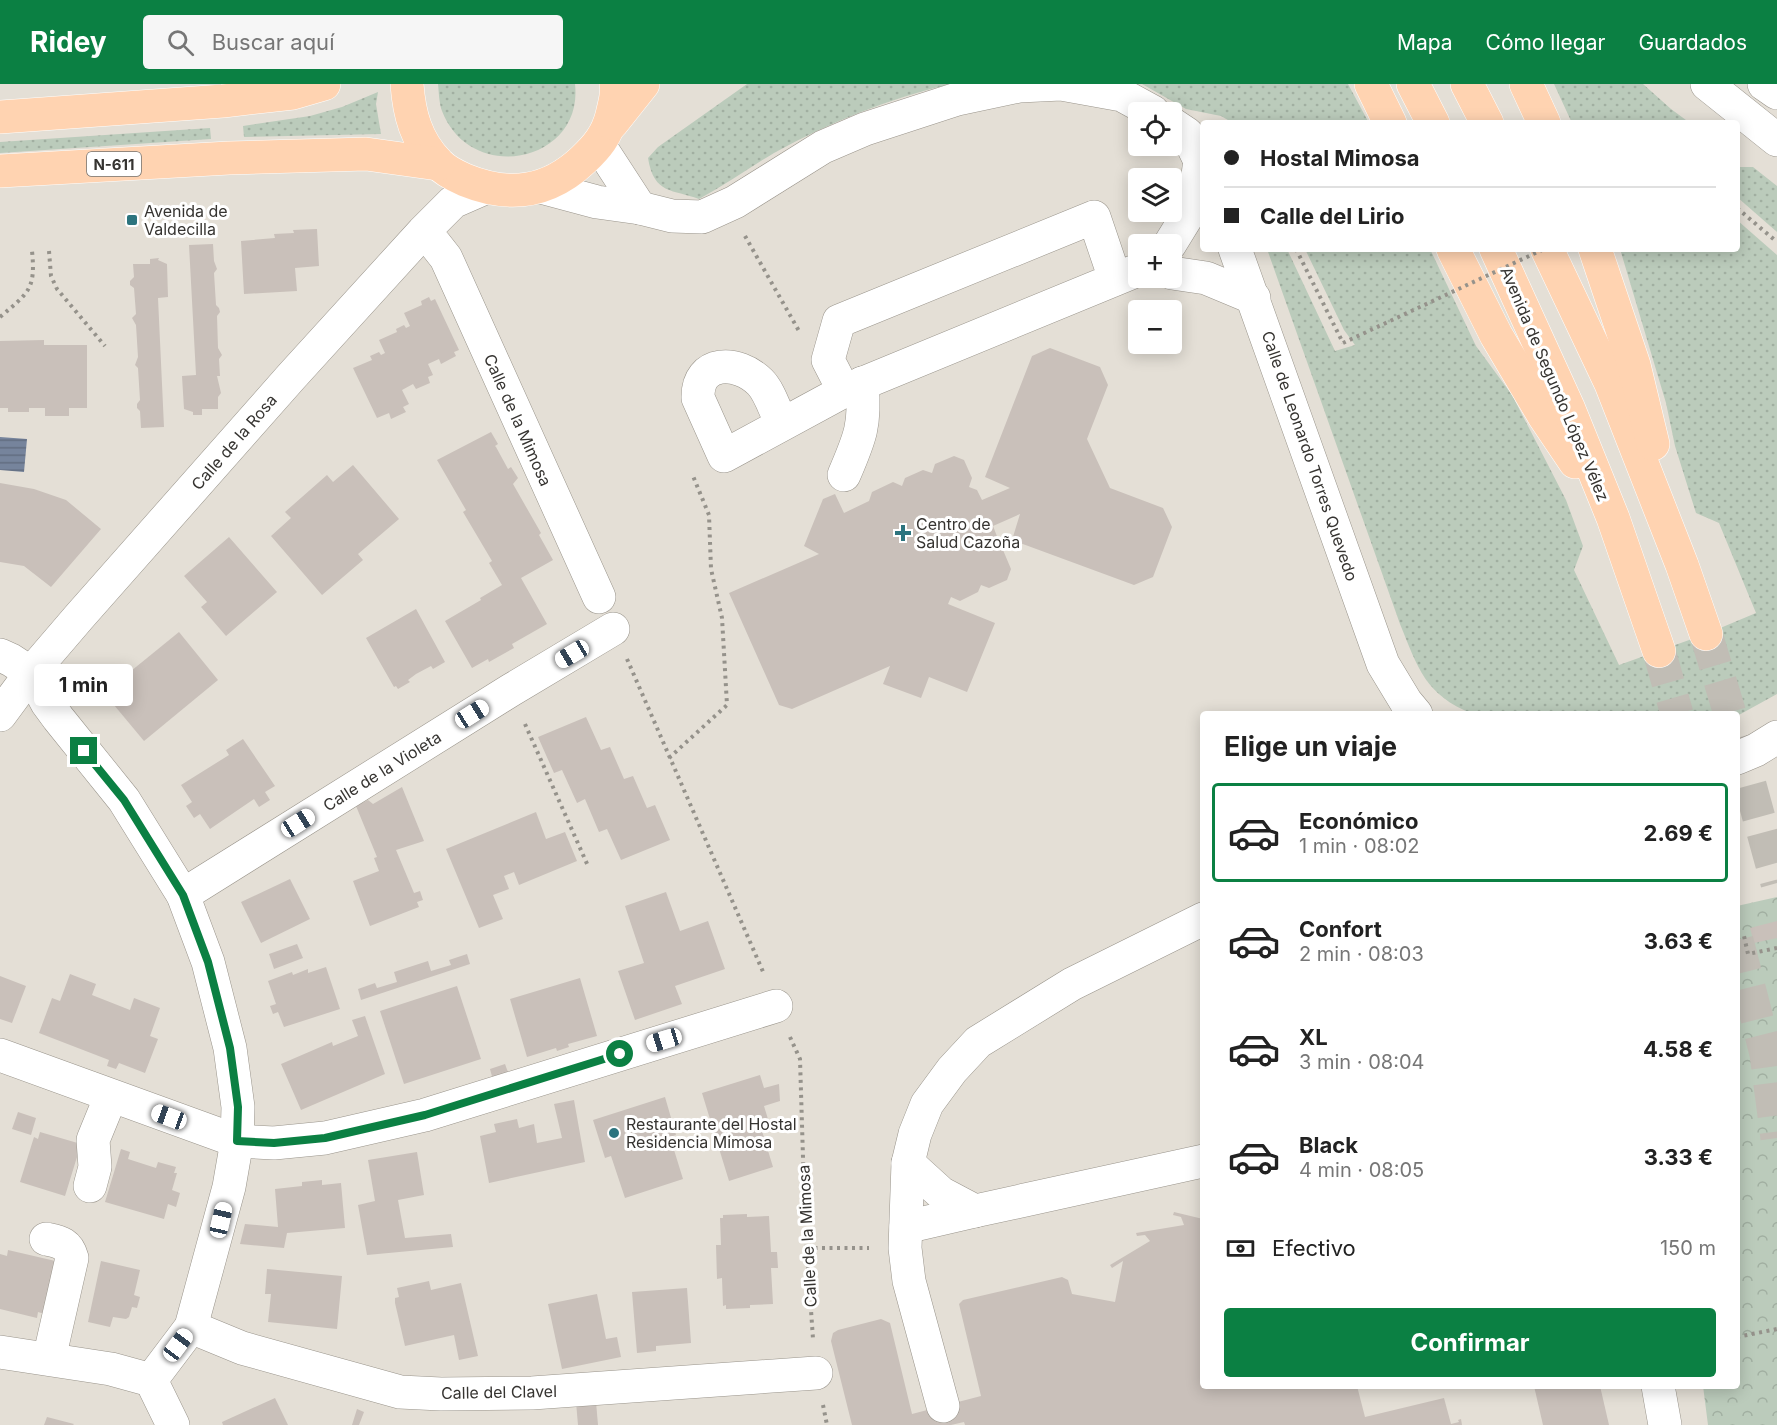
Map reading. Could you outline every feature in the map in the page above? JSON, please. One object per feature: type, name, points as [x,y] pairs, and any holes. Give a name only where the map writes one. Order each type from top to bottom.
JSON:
[{"type":"main road","points":[[0,117],[223,101],[292,93],[324,84]]},
{"type":"main road","points":[[406,84],[409,112],[423,143],[438,164],[456,176],[485,188],[514,191],[541,187],[567,175],[604,136],[643,84]]},
{"type":"main road","points":[[604,136],[617,92],[616,84]]},
{"type":"main road","points":[[1371,84],[1389,120]]},
{"type":"main road","points":[[1413,84],[1431,120]]},
{"type":"main road","points":[[1467,84],[1485,120]]},
{"type":"main road","points":[[1526,84],[1543,120]]},
{"type":"main road","name":"N-611","points":[[0,171],[229,158],[366,154],[438,164]]},
{"type":"main road","name":"Avenida de Segundo López Vélez","points":[[1454,252],[1496,335],[1544,416],[1613,518]]},
{"type":"main road","name":"Avenida de Segundo López Vélez","points":[[1497,252],[1568,407],[1613,518],[1659,651]]},
{"type":"main road","points":[[1547,252],[1611,384],[1706,634]]},
{"type":"main road","points":[[1596,252],[1634,365],[1682,566]]},
{"type":"street","points":[[541,187],[597,202],[640,208],[672,216],[702,217],[735,202],[823,147],[864,129],[957,99],[1019,86],[1061,84],[1122,95],[1135,102]]},
{"type":"street","points":[[1707,84],[1777,140]]},
{"type":"street","points":[[1764,84],[1777,93]]},
{"type":"street","points":[[1182,131],[1187,134],[1200,159]]},
{"type":"street","points":[[604,136],[640,208]]},
{"type":"street","points":[[1182,234],[1194,205],[1200,174]]},
{"type":"street","name":"Calle de la Rosa","points":[[0,715],[31,673],[404,253],[453,202],[485,188]]},
{"type":"street","points":[[782,424],[762,384],[749,372],[727,365],[712,369],[698,388],[698,398],[723,456],[853,387],[1127,275],[1094,217],[839,321],[828,360],[853,387],[864,409],[860,438],[844,475]]},
{"type":"street","points":[[1182,249],[1197,234],[1200,234]]},
{"type":"street","name":"Calle de la Mimosa","points":[[435,244],[446,258],[598,597]]},
{"type":"street","points":[[1182,258],[1212,256],[1215,252]]},
{"type":"street","name":"Calle de Leonardo Torres Quevedo","points":[[1236,252],[1383,664],[1414,711]]},
{"type":"street","points":[[1182,265],[1206,278],[1254,298]]},
{"type":"street","name":"Calle de la Violeta","points":[[183,895],[613,629]]},
{"type":"street","points":[[0,655],[31,673],[47,703],[124,800],[183,895],[208,962],[230,1048],[238,1107],[237,1141],[229,1187],[191,1327],[151,1380]]},
{"type":"street","name":"Calle de Leonardo Torres Quevedo","points":[[1383,664],[1383,711]]},
{"type":"street","points":[[1740,757],[1777,737]]},
{"type":"street","points":[[943,1406],[909,1281],[906,1227],[908,1163],[915,1134],[927,1104],[952,1070],[978,1042],[1072,984],[1200,920]]},
{"type":"street","points":[[0,1055],[237,1141],[274,1143],[325,1138],[425,1115],[772,995]]},
{"type":"street","points":[[90,1186],[95,1167],[93,1140],[111,1096]]},
{"type":"street","points":[[906,1227],[1200,1162]]},
{"type":"street","points":[[908,1163],[941,1193],[975,1211]]},
{"type":"street","points":[[46,1239],[63,1242],[70,1249],[72,1258],[49,1359]]},
{"type":"street","name":"Calle del Clavel","points":[[191,1327],[242,1348],[400,1392],[532,1393],[816,1373]]},
{"type":"street","points":[[0,1352],[111,1368],[151,1380],[173,1425]]},
{"type":"street","points":[[1659,1389],[1665,1425]]},
{"type":"path","points":[[1740,211],[1777,242]]},
{"type":"path","points":[[744,234],[810,351],[828,360]]},
{"type":"path","points":[[0,317],[25,296],[33,282],[33,251]]},
{"type":"path","points":[[49,251],[51,276],[57,289],[105,346]]},
{"type":"path","points":[[1298,252],[1343,343],[1540,252]]},
{"type":"path","points":[[669,758],[727,705],[722,618],[711,568],[709,515],[692,472],[723,456]]},
{"type":"path","points":[[632,671],[772,995]]},
{"type":"path","points":[[511,690],[588,866]]},
{"type":"path","points":[[1740,937],[1744,936],[1748,954],[1777,948]]},
{"type":"path","name":"Calle de la Mimosa","points":[[795,1047],[800,1059],[807,1248],[816,1373],[827,1425]]},
{"type":"path","points":[[807,1248],[872,1248]]},
{"type":"path","points":[[1740,1336],[1777,1329]]},
{"type":"green space","points":[[438,84],[575,84],[573,111],[562,132],[545,147],[523,155],[499,156],[476,149],[456,135],[442,111]]},
{"type":"green space","points":[[747,84],[950,84],[882,104],[816,131],[774,153],[699,199],[660,185],[651,170],[648,158],[658,147]]},
{"type":"green space","points":[[1142,84],[1348,84],[1367,120],[1228,120],[1221,116],[1186,109],[1182,107],[1182,102],[1174,102]]},
{"type":"green space","points":[[1554,84],[1643,84],[1686,120],[1571,120]]},
{"type":"green space","points":[[378,92],[376,104],[381,134],[244,137],[243,126],[310,116],[342,107]]},
{"type":"green space","points":[[210,128],[211,139],[0,153],[0,142]]},
{"type":"green space","points":[[1740,167],[1753,167],[1777,186],[1777,232],[1740,200]]},
{"type":"green space","points":[[1740,223],[1777,255],[1777,694],[1740,714],[1740,711],[1467,711],[1444,698],[1434,689],[1418,667],[1406,640],[1268,252],[1288,252],[1335,351],[1355,345],[1344,330],[1306,252],[1431,252],[1476,346],[1512,395],[1566,500],[1583,546],[1574,570],[1619,665],[1706,634],[1756,613],[1719,523],[1696,513],[1675,446],[1666,403],[1621,252],[1740,252]]},
{"type":"green space","points":[[1777,897],[1777,1425],[1708,1425],[1703,1389],[1740,1389],[1740,905]]},
{"type":"water","points":[[0,437],[27,439],[24,472],[0,470]]},
{"type":"building","points":[[317,229],[319,266],[295,268],[297,291],[244,294],[241,241],[275,238],[274,234],[294,233],[293,230]]},
{"type":"building","points":[[213,244],[217,269],[214,273],[216,305],[220,312],[217,316],[218,348],[222,355],[219,359],[220,376],[217,376],[221,393],[218,397],[218,409],[202,409],[202,415],[193,415],[193,412],[184,409],[182,376],[196,375],[189,245]]},
{"type":"building","points":[[159,258],[158,260],[167,264],[168,297],[158,298],[164,427],[141,428],[140,411],[137,408],[140,400],[138,368],[135,365],[138,357],[136,325],[132,318],[136,314],[134,288],[130,285],[130,281],[134,277],[133,264],[150,264],[150,259]]},
{"type":"building","points":[[429,297],[431,301],[435,299],[459,350],[454,352],[456,356],[441,364],[439,359],[428,364],[433,375],[428,377],[430,383],[416,389],[413,384],[402,390],[409,404],[403,407],[406,412],[391,419],[389,413],[377,418],[353,368],[372,360],[370,356],[379,352],[381,355],[385,353],[379,340],[397,332],[396,329],[404,325],[406,328],[410,326],[404,313],[422,305],[421,301]]},
{"type":"building","points":[[44,340],[44,345],[87,345],[87,408],[69,408],[69,416],[45,416],[45,408],[29,408],[29,412],[8,412],[8,408],[0,408],[0,341]]},
{"type":"building","name":"Centro de Salud Cazoña","points":[[1050,348],[1100,367],[1108,385],[1087,439],[1110,488],[1163,508],[1172,527],[1153,577],[1134,585],[1012,540],[1020,514],[993,526],[998,539],[995,547],[1003,550],[1011,569],[1007,580],[989,588],[981,585],[978,592],[960,601],[951,597],[948,604],[995,623],[967,692],[929,677],[921,698],[883,684],[890,666],[792,709],[779,705],[729,593],[819,554],[804,546],[823,499],[835,494],[844,513],[869,501],[872,492],[893,482],[902,486],[905,478],[923,470],[932,473],[935,464],[954,456],[964,460],[972,478],[969,487],[977,490],[982,500],[1010,488],[985,477],[1032,356]]},
{"type":"building","points":[[491,432],[498,444],[495,446],[508,469],[511,467],[518,478],[513,484],[541,533],[539,535],[553,560],[521,578],[547,624],[512,644],[514,648],[489,662],[488,659],[472,668],[445,621],[502,585],[489,563],[492,561],[463,512],[466,510],[437,460]]},
{"type":"building","points":[[353,465],[399,519],[358,554],[363,560],[322,595],[271,536],[291,518],[285,512],[327,475],[333,482]]},
{"type":"building","points":[[0,483],[34,489],[66,500],[101,529],[51,587],[24,566],[0,562]]},
{"type":"building","points":[[229,537],[277,592],[226,636],[201,607],[207,602],[184,576]]},
{"type":"building","points":[[416,609],[445,662],[433,669],[431,666],[416,674],[408,680],[410,682],[398,689],[394,687],[366,638]]},
{"type":"building","points":[[179,632],[218,680],[144,741],[104,693]]},
{"type":"building","points":[[586,717],[601,750],[610,747],[624,779],[633,776],[647,808],[655,805],[670,840],[621,860],[607,829],[599,832],[585,799],[577,803],[562,770],[554,773],[538,737]]},
{"type":"building","points":[[243,739],[275,786],[265,792],[270,800],[259,807],[254,799],[210,829],[200,814],[194,818],[186,806],[192,802],[181,785],[229,755],[226,750]]},
{"type":"building","points":[[402,787],[424,841],[396,850],[414,893],[420,891],[423,900],[417,902],[419,907],[370,926],[353,881],[379,871],[374,858],[377,857],[356,806],[368,800],[373,804]]},
{"type":"building","points":[[536,812],[546,839],[565,832],[577,861],[519,885],[514,872],[504,876],[509,889],[493,895],[503,919],[479,928],[446,849]]},
{"type":"building","points":[[290,879],[310,919],[261,943],[241,902]]},
{"type":"building","points":[[666,892],[680,931],[708,921],[725,969],[675,986],[682,1004],[635,1020],[618,971],[644,963],[625,906]]},
{"type":"building","points":[[1777,921],[1777,938],[1754,943],[1750,928]]},
{"type":"building","points":[[297,944],[303,958],[274,969],[269,954]]},
{"type":"building","points":[[467,954],[470,964],[361,1000],[358,989],[375,983],[377,988],[397,982],[394,972],[428,961],[431,971],[451,965],[449,960]]},
{"type":"building","points":[[326,967],[340,1009],[284,1027],[278,1012],[273,1014],[270,1006],[276,1004],[268,981],[292,972],[293,975],[308,969],[308,973]]},
{"type":"building","points":[[70,974],[96,984],[92,995],[130,1010],[134,998],[160,1008],[150,1036],[158,1039],[145,1073],[119,1063],[116,1069],[107,1066],[109,1060],[39,1033],[52,998],[60,1001]]},
{"type":"building","points":[[0,976],[26,986],[12,1023],[0,1019]]},
{"type":"building","points":[[580,978],[597,1036],[568,1044],[569,1047],[557,1051],[556,1048],[527,1057],[510,999]]},
{"type":"building","points":[[457,986],[481,1059],[404,1084],[380,1011]]},
{"type":"building","points":[[365,1016],[385,1074],[301,1110],[281,1064],[332,1042],[333,1046],[358,1036],[352,1020]]},
{"type":"building","points":[[505,1064],[509,1075],[493,1080],[490,1069]]},
{"type":"building","points":[[760,1075],[764,1088],[779,1084],[780,1101],[764,1106],[771,1129],[762,1131],[773,1167],[729,1181],[702,1093]]},
{"type":"building","points":[[665,1097],[676,1135],[670,1137],[683,1179],[625,1198],[611,1156],[605,1158],[593,1120]]},
{"type":"building","points":[[574,1100],[585,1162],[489,1183],[480,1136],[496,1132],[494,1124],[517,1119],[519,1128],[534,1124],[537,1143],[562,1138],[554,1104]]},
{"type":"building","points":[[18,1112],[36,1118],[31,1135],[12,1129]]},
{"type":"building","points":[[40,1132],[81,1144],[65,1196],[20,1182],[34,1137],[38,1139]]},
{"type":"building","points":[[121,1149],[130,1152],[128,1159],[156,1168],[158,1162],[176,1167],[174,1173],[177,1173],[172,1190],[180,1193],[176,1207],[168,1204],[164,1219],[105,1202]]},
{"type":"building","points":[[417,1152],[424,1195],[398,1200],[405,1238],[451,1234],[453,1247],[367,1255],[358,1205],[375,1201],[368,1160]]},
{"type":"building","points":[[322,1180],[322,1185],[341,1183],[345,1228],[287,1233],[284,1248],[240,1244],[245,1224],[278,1227],[275,1189],[302,1186],[302,1182]]},
{"type":"building","points":[[1174,1212],[1200,1218],[1200,1389],[1358,1389],[1365,1417],[1444,1398],[1451,1424],[1461,1419],[1462,1425],[965,1425],[964,1422],[951,1425],[852,1425],[831,1341],[833,1333],[881,1319],[890,1323],[912,1414],[981,1396],[959,1304],[963,1300],[1062,1277],[1068,1280],[1072,1294],[1115,1302],[1123,1261],[1112,1268],[1110,1265],[1150,1241],[1145,1235],[1137,1236],[1136,1233],[1184,1225],[1181,1217],[1173,1215]]},
{"type":"building","points":[[747,1214],[747,1217],[769,1216],[771,1252],[777,1252],[778,1268],[771,1268],[773,1304],[726,1309],[726,1305],[723,1306],[722,1278],[717,1279],[716,1245],[721,1245],[720,1218],[723,1218],[723,1215]]},
{"type":"building","points":[[8,1250],[64,1263],[51,1316],[38,1312],[37,1318],[0,1309],[0,1254],[7,1256]]},
{"type":"building","points":[[101,1261],[140,1270],[134,1295],[140,1297],[137,1308],[132,1307],[126,1319],[113,1317],[110,1327],[88,1322]]},
{"type":"building","points":[[267,1269],[342,1276],[337,1329],[268,1322],[271,1294],[265,1294]]},
{"type":"building","points":[[429,1281],[431,1290],[461,1283],[478,1356],[459,1360],[454,1335],[405,1346],[395,1303],[395,1298],[399,1297],[397,1288]]},
{"type":"building","points":[[687,1288],[691,1343],[656,1346],[656,1351],[637,1353],[632,1292]]},
{"type":"building","points":[[597,1294],[606,1339],[617,1337],[621,1357],[562,1369],[548,1304]]},
{"type":"building","points":[[1535,1389],[1601,1389],[1609,1425],[1543,1425]]},
{"type":"building","points":[[275,1398],[288,1425],[223,1425],[222,1422]]},
{"type":"building","points":[[576,1402],[596,1402],[598,1425],[578,1425]]},
{"type":"building","points":[[357,1409],[364,1412],[359,1425],[352,1425]]},
{"type":"building","points":[[47,1417],[74,1424],[44,1425]]},
{"type":"tunnel","points":[[1706,634],[1729,711]]},
{"type":"tunnel","points":[[1659,651],[1676,711]]},
{"type":"tunnel","points":[[1740,749],[1777,883]]},
{"type":"tunnel","points":[[1740,952],[1766,1054],[1777,1138]]},
{"type":"place","name":"Avenida de Valdecilla","points":[[132,220]]},
{"type":"place","name":"Centro de Salud Cazoña","points":[[903,533]]},
{"type":"place","name":"Restaurante del Hostal Residencia Mimosa","points":[[614,1133]]},
{"type":"route","points":[[84,751],[124,800],[183,895],[208,962],[230,1048],[238,1107],[237,1141],[274,1143],[325,1138],[425,1115],[620,1054]]}]
